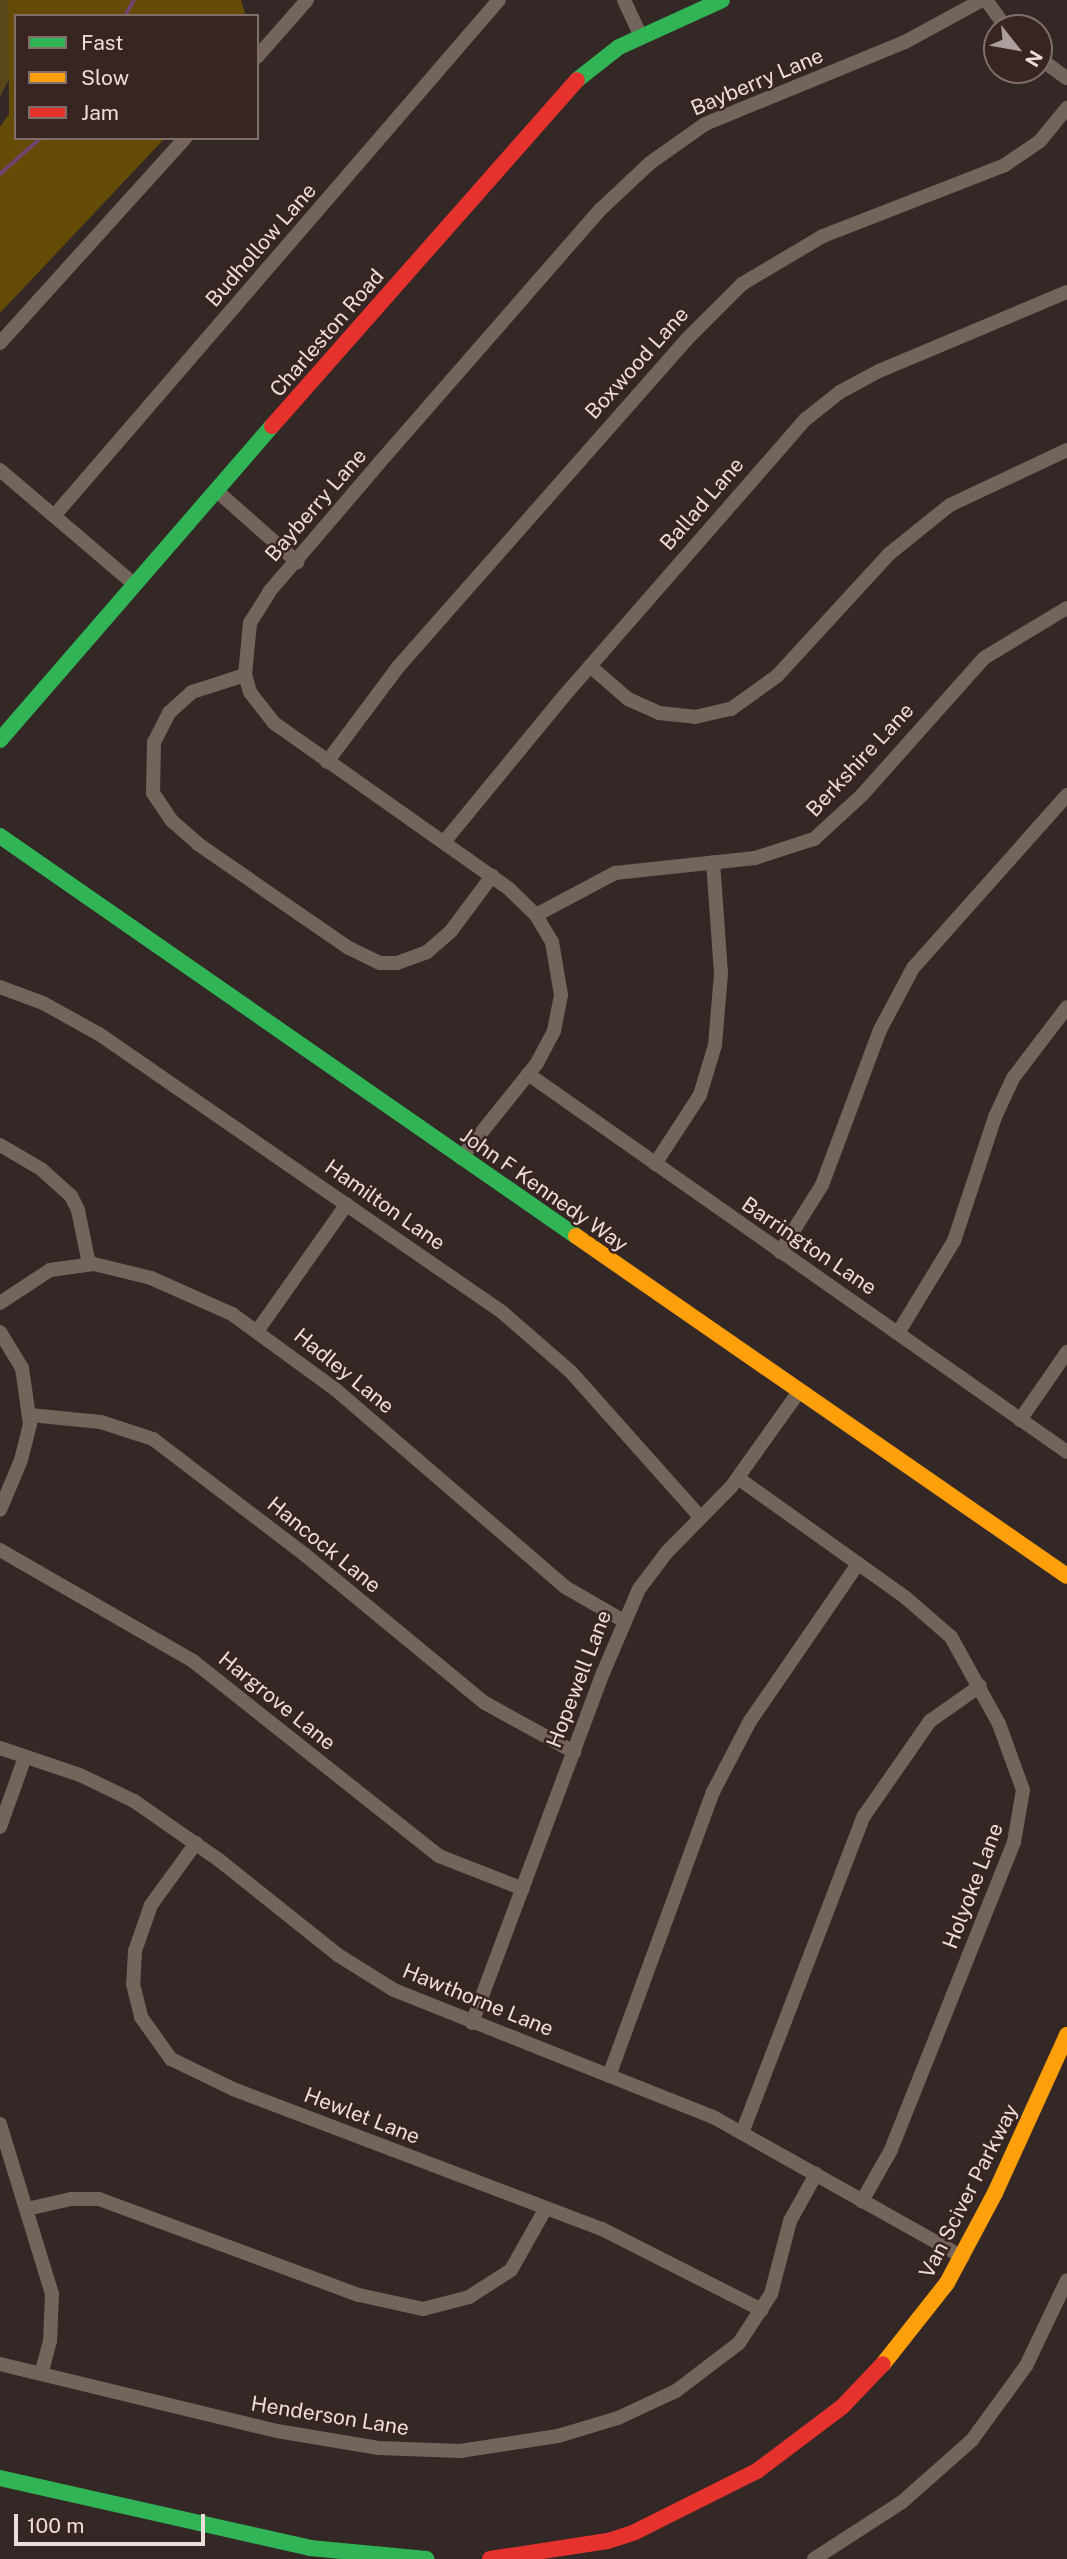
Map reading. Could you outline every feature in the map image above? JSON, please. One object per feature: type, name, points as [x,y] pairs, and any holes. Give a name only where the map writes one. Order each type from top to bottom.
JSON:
[{"type":"street","points":[[259,55],[307,0]]},
{"type":"street","name":"Budhollow Lane","points":[[54,516],[499,0]]},
{"type":"street","points":[[624,0],[641,36]]},
{"type":"street","name":"Charleston Road","points":[[0,740],[218,492],[563,91],[601,59],[641,36],[722,0]]},
{"type":"street","points":[[984,0],[995,14]]},
{"type":"street","name":"Bayberry Lane","points":[[245,675],[250,623],[258,606],[601,208],[650,163],[705,124],[905,42],[984,0]]},
{"type":"street","name":"Boxwood Lane","points":[[327,762],[398,667],[734,290],[780,257],[822,236],[1004,165],[1040,141],[1067,108]]},
{"type":"street","points":[[0,343],[183,140]]},
{"type":"street","name":"Ballad Lane","points":[[444,842],[590,666],[790,434],[822,405],[899,361],[1067,292]]},
{"type":"street","points":[[590,666],[628,699],[659,713],[695,716],[731,709],[777,676],[875,568],[950,505],[1067,450]]},
{"type":"street","points":[[0,470],[135,584]]},
{"type":"street","points":[[218,492],[297,562]]},
{"type":"street","name":"Berkshire Lane","points":[[536,915],[615,873],[713,862],[796,848],[831,826],[984,658],[1067,608]]},
{"type":"street","points":[[461,1158],[528,1074],[554,1031],[561,995],[558,959],[536,915],[492,876],[274,723],[250,692],[245,675],[192,692],[169,713],[154,741],[153,793],[172,821],[198,844],[349,948],[380,963],[397,963],[427,953],[451,931],[492,876]]},
{"type":"street","points":[[780,1252],[822,1185],[876,1039],[913,968],[1067,795]]},
{"type":"street","name":"John F Kennedy Way","points":[[0,836],[798,1393],[1067,1576]]},
{"type":"street","points":[[655,1164],[700,1095],[715,1045],[721,973],[713,862]]},
{"type":"street","name":"Hamilton Lane","points":[[0,987],[43,1003],[99,1034],[546,1346],[700,1517]]},
{"type":"street","points":[[898,1333],[954,1241],[995,1117],[1013,1078],[1067,1007]]},
{"type":"street","name":"Barrington Lane","points":[[528,1074],[1067,1452]]},
{"type":"street","points":[[0,1145],[41,1169],[71,1196],[82,1223],[89,1264]]},
{"type":"street","points":[[258,1330],[346,1204]]},
{"type":"street","name":"Hadley Lane","points":[[0,1303],[35,1276],[89,1264],[150,1278],[258,1330],[359,1409],[565,1587],[624,1621]]},
{"type":"street","points":[[0,1332],[22,1367],[30,1415],[22,1460],[0,1510]]},
{"type":"street","points":[[1020,1420],[1067,1352]]},
{"type":"street","name":"Hopewell Lane","points":[[472,2023],[624,1621],[652,1570],[738,1478],[798,1393]]},
{"type":"street","name":"Hancock Lane","points":[[30,1415],[118,1425],[153,1439],[304,1554],[485,1703],[574,1752]]},
{"type":"street","name":"Holyoke Lane","points":[[738,1478],[937,1623],[962,1653],[1020,1774],[1020,1825],[891,2150],[862,2201]]},
{"type":"street","name":"Hargrove Lane","points":[[0,1550],[193,1661],[439,1856],[523,1889]]},
{"type":"street","points":[[609,2076],[713,1792],[750,1721],[858,1564]]},
{"type":"street","points":[[742,2133],[864,1816],[930,1721],[980,1686]]},
{"type":"street","name":"Hawthorne Lane","points":[[0,1748],[117,1791],[196,1843],[356,1968],[403,1995],[609,2076],[742,2133],[962,2257]]},
{"type":"street","points":[[0,1827],[25,1757]]},
{"type":"street","name":"Hewlet Lane","points":[[196,1843],[151,1905],[135,1951],[136,2001],[149,2032],[165,2053],[200,2076],[602,2229],[762,2310]]},
{"type":"street","name":"Van Sciver Parkway","points":[[489,2559],[608,2541],[674,2514],[757,2471],[816,2428],[866,2384],[918,2324],[962,2257],[1067,2035]]},
{"type":"street","points":[[0,2124],[52,2294],[52,2326],[41,2374]]},
{"type":"street","name":"Henderson Lane","points":[[0,2364],[359,2446],[419,2452],[480,2450],[598,2425],[676,2391],[725,2356],[762,2310],[778,2275],[790,2221],[816,2174]]},
{"type":"street","points":[[27,2209],[71,2199],[100,2199],[359,2295],[423,2309],[469,2297],[511,2270],[546,2208]]},
{"type":"street","points":[[823,2557],[902,2502],[972,2440],[1026,2366],[1067,2280]]},
{"type":"street","points":[[0,2478],[310,2548],[426,2559]]},
{"type":"shaded area","points":[[0,0],[47,0],[20,14],[14,14],[14,69],[0,97]]},
{"type":"shaded area","points":[[8,0],[241,0],[245,14],[14,14],[14,140],[163,140],[0,313],[0,127],[9,114]]},
{"type":"waterway","points":[[126,14],[134,0]]},
{"type":"waterway","points":[[0,174],[39,140]]},
{"type":"traffic: fast","points":[[577,80],[619,47],[722,0]]},
{"type":"traffic: fast","points":[[0,740],[272,426]]},
{"type":"traffic: fast","points":[[0,836],[576,1236]]},
{"type":"traffic: fast","points":[[0,2478],[310,2548],[426,2559]]},
{"type":"traffic: slow","points":[[576,1236],[1067,1576]]},
{"type":"traffic: slow","points":[[883,2364],[947,2283],[995,2193],[1067,2035]]},
{"type":"traffic: jam","points":[[272,426],[577,80]]},
{"type":"traffic: jam","points":[[490,2559],[608,2541],[635,2532],[757,2471],[842,2407],[883,2364]]}]
